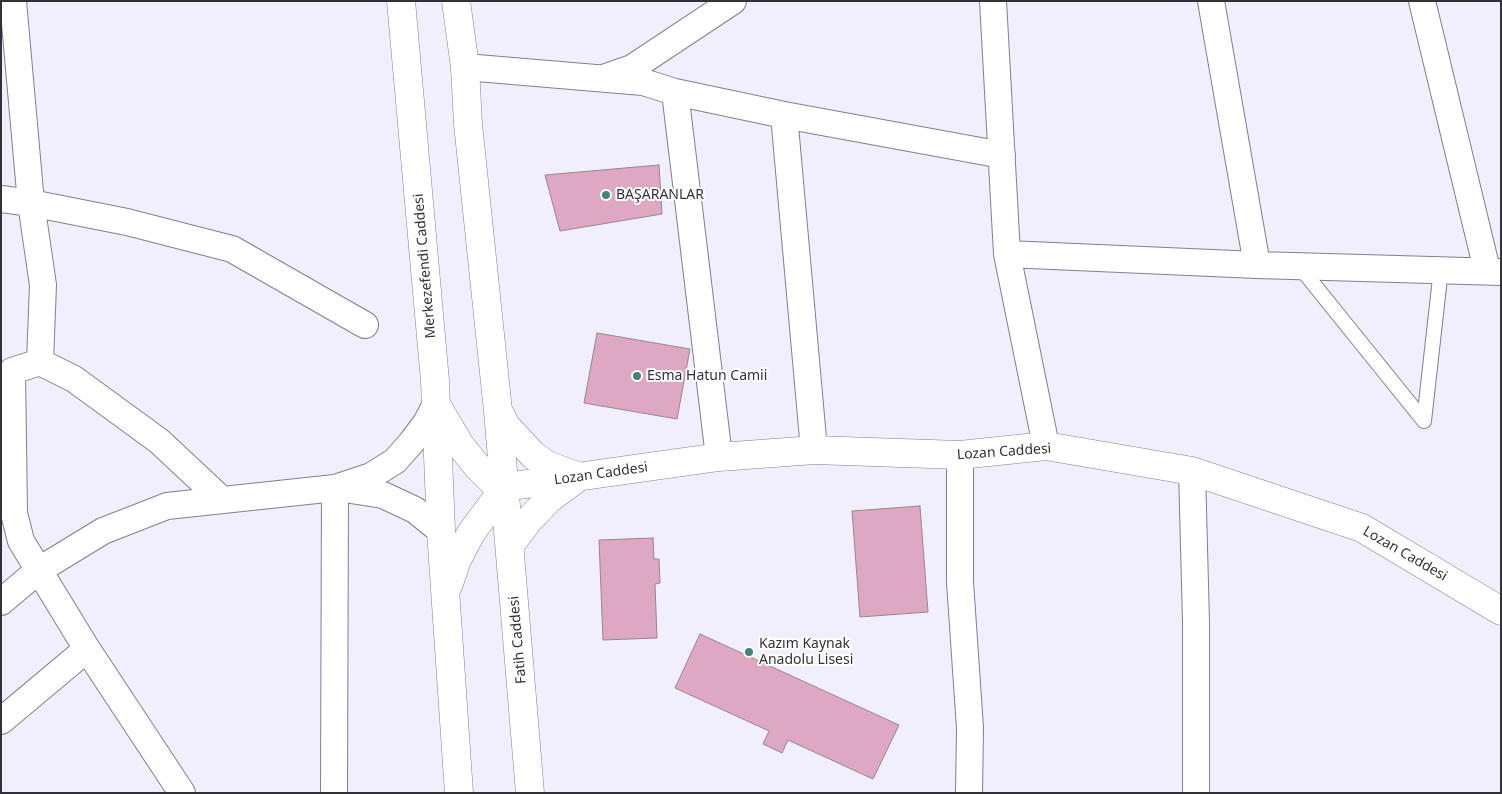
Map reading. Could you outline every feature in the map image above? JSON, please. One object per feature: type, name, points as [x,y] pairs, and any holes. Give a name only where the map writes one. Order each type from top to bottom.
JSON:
[{"type":"main road","name":"Merkezefendi Caddesi","points":[[401,1],[436,404],[441,531]]},
{"type":"main road","points":[[446,597],[450,579],[471,533],[505,487],[468,124],[465,67],[456,1]]},
{"type":"main road","points":[[436,404],[460,445],[477,466],[494,482],[505,487]]},
{"type":"main road","points":[[498,411],[506,426],[533,455],[547,464],[579,477]]},
{"type":"main road","name":"Lozan Caddesi","points":[[505,487],[720,457],[814,450],[960,456],[1046,446],[1192,471],[1362,528],[1501,611]]},
{"type":"main road","points":[[510,544],[528,520],[549,499],[566,484],[579,477]]},
{"type":"main road","name":"Fatih Caddesi","points":[[505,487],[530,793]]},
{"type":"main road","points":[[441,531],[459,793]]},
{"type":"street","points":[[13,1],[32,203],[43,285],[40,362]]},
{"type":"street","points":[[603,78],[632,68],[732,1]]},
{"type":"street","points":[[993,1],[1007,254],[1046,446]]},
{"type":"street","points":[[1211,1],[1257,265]]},
{"type":"street","points":[[1007,254],[1257,265],[1494,271],[1422,1]]},
{"type":"street","points":[[465,67],[643,82],[674,92],[784,115],[1002,155]]},
{"type":"street","points":[[674,92],[720,457]]},
{"type":"street","points":[[784,115],[814,450]]},
{"type":"street","points":[[1,199],[32,203],[127,222],[232,249],[365,325]]},
{"type":"street","points":[[182,793],[87,649],[21,540],[14,513],[7,373],[40,362],[74,379],[159,441],[221,500]]},
{"type":"street","points":[[1,602],[39,570],[103,531],[166,506],[335,488],[371,476],[395,461],[411,444],[426,423],[436,404]]},
{"type":"street","points":[[960,456],[960,582],[970,728],[970,793]]},
{"type":"street","points":[[1192,471],[1196,622],[1196,793]]},
{"type":"street","points":[[335,488],[383,495],[415,510],[441,531]]},
{"type":"street","points":[[334,793],[335,488]]},
{"type":"street","points":[[1,721],[87,649]]},
{"type":"lane","points":[[1298,266],[1424,421],[1441,269]]},
{"type":"building","name":"BAŞARANLAR","points":[[659,165],[662,214],[560,231],[545,175]]},
{"type":"building","name":"Esma Hatun Camii","points":[[597,333],[690,349],[677,419],[584,403]]},
{"type":"building","points":[[920,506],[928,612],[860,617],[852,511]]},
{"type":"building","points":[[653,538],[654,559],[659,559],[660,583],[655,584],[657,638],[603,640],[599,540]]},
{"type":"building","points":[[700,634],[899,725],[873,779],[788,740],[782,753],[763,744],[769,731],[675,688]]},
{"type":"place","name":"BAŞARANLAR","points":[[606,195]]},
{"type":"place","name":"Esma Hatun Camii","points":[[637,376]]},
{"type":"place","name":"Kazım Kaynak Anadolu Lisesi","points":[[749,652]]}]
